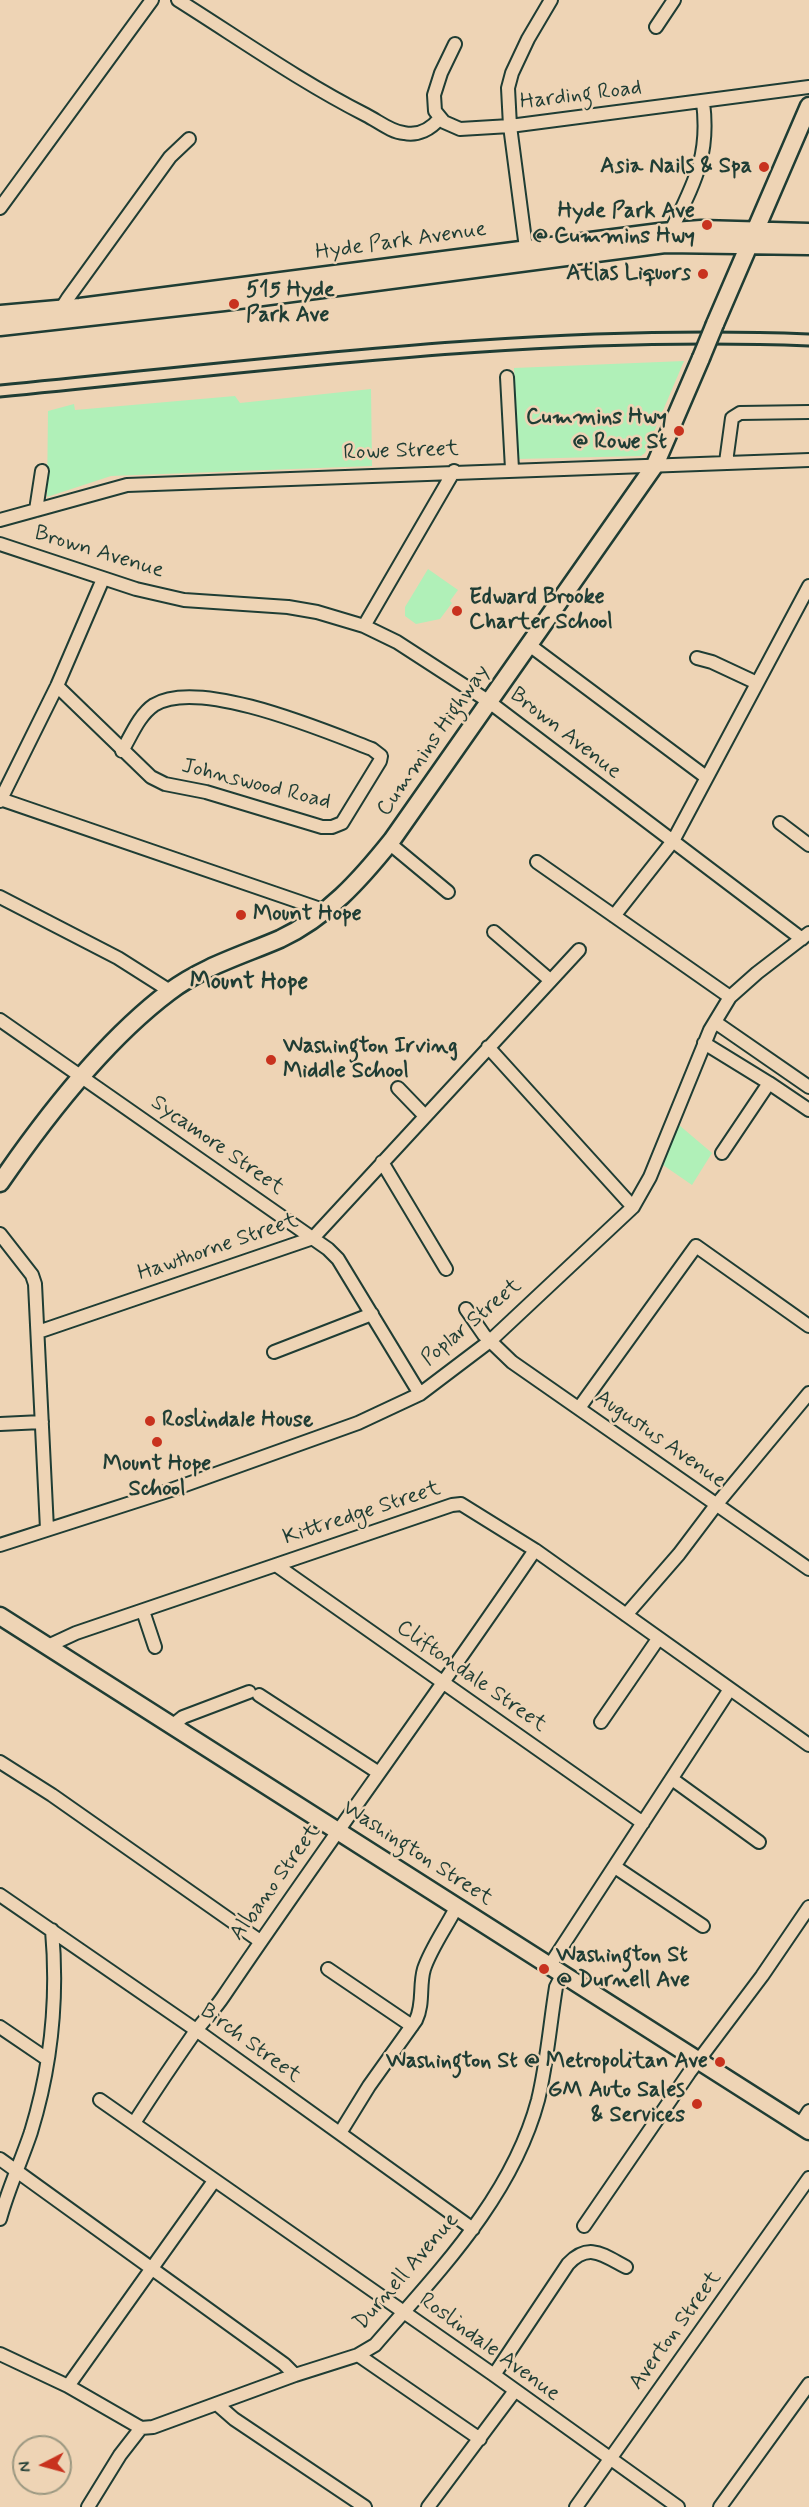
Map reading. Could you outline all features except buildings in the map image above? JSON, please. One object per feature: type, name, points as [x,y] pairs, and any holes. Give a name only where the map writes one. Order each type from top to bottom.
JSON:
[{"type":"main road","name":"Cummins Highway","points":[[0,1183],[19,1155],[83,1076],[127,1029],[170,991],[202,972],[315,920],[360,880],[389,843],[655,465],[809,106]]},
{"type":"main road","name":"Hyde Park Avenue","points":[[0,327],[62,315],[527,254],[671,231],[752,237],[809,246]]},
{"type":"main road","name":"Hyde Park Avenue","points":[[527,254],[809,232]]},
{"type":"main road","name":"Hyde Park Avenue","points":[[0,315],[62,315]]},
{"type":"main road","name":"Washington Street","points":[[0,1616],[700,2061],[806,2122]]},
{"type":"street","points":[[0,208],[152,0]]},
{"type":"street","points":[[178,0],[344,104],[404,134],[417,133],[433,126],[440,118],[435,111],[434,95],[454,44]]},
{"type":"street","points":[[527,254],[510,126],[508,88],[512,73],[551,0]]},
{"type":"street","points":[[656,27],[674,0]]},
{"type":"street","name":"Harding Road","points":[[440,118],[460,129],[510,126],[809,87]]},
{"type":"street","points":[[671,231],[703,156],[706,126],[703,102]]},
{"type":"street","points":[[62,315],[81,278],[170,157],[189,139]]},
{"type":"street","points":[[507,377],[512,469]]},
{"type":"street","points":[[726,462],[732,418],[740,412],[809,412]]},
{"type":"street","name":"Rowe Street","points":[[0,520],[127,485],[454,471],[809,460]]},
{"type":"street","points":[[36,510],[42,471]]},
{"type":"street","points":[[364,626],[454,471]]},
{"type":"street","name":"Brown Avenue","points":[[0,544],[103,579],[184,600],[288,607],[325,614],[364,626],[406,648],[488,701],[601,789],[806,936]]},
{"type":"street","points":[[103,579],[57,686],[0,800],[326,910]]},
{"type":"street","points":[[614,916],[673,841],[809,586]]},
{"type":"street","points":[[528,644],[706,777]]},
{"type":"street","points":[[697,658],[712,662],[757,683]]},
{"type":"street","name":"Johnswood Road","points":[[57,686],[122,751],[151,777],[165,784],[207,792],[322,827],[332,827],[342,823],[381,756],[372,749],[296,720],[235,703],[190,697],[167,700],[153,706],[138,721],[122,751]]},
{"type":"street","points":[[780,823],[809,844]]},
{"type":"street","points":[[389,843],[448,892]]},
{"type":"street","points":[[537,862],[729,997]]},
{"type":"street","points":[[0,897],[118,958],[170,991]]},
{"type":"street","points":[[494,932],[550,980]]},
{"type":"street","name":"Poplar Street","points":[[0,1545],[172,1489],[358,1423],[420,1394],[490,1341],[633,1207],[650,1177],[704,1043],[729,997],[806,936]]},
{"type":"street","name":"Hawthorne Street","points":[[38,1332],[313,1238],[579,950]]},
{"type":"street","name":"Sycamore Street","points":[[0,1020],[313,1238],[338,1259],[420,1394]]},
{"type":"street","points":[[715,1022],[809,1087]]},
{"type":"street","points":[[704,1043],[809,1110]]},
{"type":"street","points":[[488,1047],[633,1207]]},
{"type":"street","points":[[722,1153],[769,1083]]},
{"type":"street","points":[[398,1088],[425,1116]]},
{"type":"street","points":[[382,1162],[446,1269]]},
{"type":"street","points":[[0,1234],[32,1275],[35,1284],[47,1529]]},
{"type":"street","points":[[579,1408],[696,1246],[809,1326]]},
{"type":"street","name":"Augustus Avenue","points":[[466,1309],[490,1341],[512,1362],[809,1569]]},
{"type":"street","points":[[274,1353],[372,1314]]},
{"type":"street","points":[[626,1615],[809,1393]]},
{"type":"street","points":[[0,1424],[42,1422]]},
{"type":"street","name":"Kittredge Street","points":[[48,1646],[76,1633],[456,1504],[464,1506],[535,1550],[809,1745]]},
{"type":"street","name":"Albano Street","points":[[134,2123],[196,2030],[221,1999],[340,1831],[442,1682],[468,1650],[535,1550]]},
{"type":"street","name":"Cliftondale Street","points":[[276,1565],[643,1823]]},
{"type":"street","points":[[143,1611],[155,1647]]},
{"type":"street","points":[[601,1722],[658,1639]]},
{"type":"street","name":"Durnell Avenue","points":[[141,2428],[153,2427],[218,2405],[295,2375],[358,2355],[375,2345],[473,2229],[502,2184],[518,2152],[538,2100],[556,1987],[556,1970],[615,1868],[730,1689]]},
{"type":"street","points":[[173,1725],[183,1717],[254,1694],[379,1773]]},
{"type":"street","points":[[0,1762],[52,1795],[260,1941]]},
{"type":"street","points":[[672,1779],[759,1842]]},
{"type":"street","points":[[615,1868],[703,1926]]},
{"type":"street","name":"Birch Street","points":[[0,1895],[196,2030],[266,2083],[473,2229]]},
{"type":"street","points":[[340,2133],[421,2010],[422,1977],[425,1965],[457,1906]]},
{"type":"street","points":[[584,2226],[689,2073],[762,1976],[809,1907]]},
{"type":"street","points":[[0,2219],[30,2132],[47,2059],[55,1986],[52,1930]]},
{"type":"street","points":[[328,1969],[412,2026]]},
{"type":"street","points":[[0,2027],[47,2059]]},
{"type":"street","name":"Roslindale Avenue","points":[[100,2100],[494,2375],[514,2392],[678,2507]]},
{"type":"street","points":[[0,2158],[284,2364],[295,2375]]},
{"type":"street","name":"Averton Street","points":[[576,2507],[809,2178]]},
{"type":"street","points":[[68,2386],[214,2181]]},
{"type":"street","points":[[494,2375],[562,2272],[577,2254],[594,2252],[626,2267]]},
{"type":"street","points":[[0,2354],[68,2386],[141,2428],[120,2455],[88,2507]]},
{"type":"street","points":[[358,2355],[480,2439]]},
{"type":"street","points":[[720,2507],[809,2384]]},
{"type":"street","points":[[428,2507],[514,2392]]},
{"type":"street","points":[[218,2405],[234,2419],[365,2507]]},
{"type":"green space","points":[[684,361],[645,453],[641,456],[518,459],[514,368]]},
{"type":"green space","points":[[371,389],[372,466],[111,476],[47,497],[48,411],[74,404],[75,410],[235,396],[240,403]]},
{"type":"green space","points":[[428,569],[458,590],[440,619],[416,624],[405,616],[405,607]]},
{"type":"green space","points":[[679,1125],[712,1153],[692,1185],[663,1165]]},
{"type":"railway","points":[[0,385],[505,338],[707,332],[809,334]]},
{"type":"railway","points":[[0,397],[505,350],[707,344],[809,346]]},
{"type":"place","name":"Asia Nails & Spa","points":[[764,167]]},
{"type":"place","name":"Hyde Park Ave @ Cummins Hwy","points":[[707,225]]},
{"type":"place","name":"Atlas Liquors","points":[[703,274]]},
{"type":"place","name":"515 Hyde Park Ave","points":[[234,304]]},
{"type":"place","name":"Cummins Hwy @ Rowe St","points":[[679,431]]},
{"type":"place","name":"Edward Brooke Charter School","points":[[457,611]]},
{"type":"place","name":"Mount Hope","points":[[241,915]]},
{"type":"place","name":"Washington Irving Middle School","points":[[271,1060]]},
{"type":"place","name":"Roslindale House","points":[[150,1421]]},
{"type":"place","name":"Mount Hope School","points":[[157,1442]]},
{"type":"place","name":"Washington St @ Durnell Ave","points":[[544,1969]]},
{"type":"place","name":"Washington St @ Metropolitan Ave","points":[[720,2062]]},
{"type":"place","name":"GM Auto Sales & Services","points":[[697,2104]]},
{"type":"district","name":"Mount Hope","points":[[249,983]]}]
